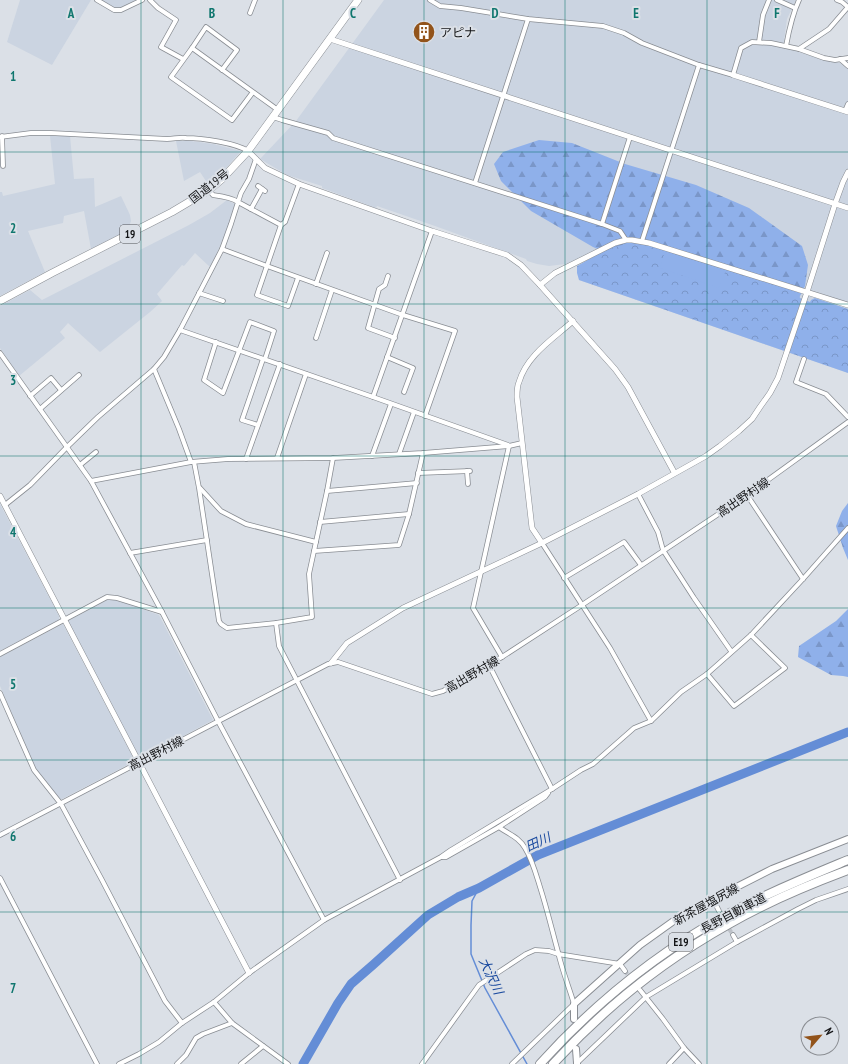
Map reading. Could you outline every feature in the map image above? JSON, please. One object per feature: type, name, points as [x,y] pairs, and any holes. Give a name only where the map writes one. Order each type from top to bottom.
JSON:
[{"type":"highway","name":"国道19号","points":[[0,301],[172,212],[209,190],[222,179],[248,151],[358,0]]},
{"type":"highway","name":"長野自動車道","points":[[541,1064],[588,1014],[635,975],[666,952],[726,915],[811,875],[848,860]]},
{"type":"highway","name":"長野自動車道","points":[[553,1064],[616,1002],[690,947],[730,923],[768,904],[848,870]]},
{"type":"main road","name":"新茶屋塩尻線","points":[[574,1004],[640,945],[675,920],[772,869],[848,839]]},
{"type":"main road","points":[[574,1004],[574,1019]]},
{"type":"main road","points":[[576,1049],[576,1064]]},
{"type":"street","points":[[97,0],[114,10],[121,10],[142,0]]},
{"type":"street","points":[[150,0],[158,8],[176,20],[161,47],[183,60]]},
{"type":"street","points":[[250,13],[255,0]]},
{"type":"street","points":[[430,0],[440,6],[528,19],[603,26],[624,33],[642,43],[699,65],[733,76],[847,112],[848,104]]},
{"type":"street","points":[[759,42],[763,15],[769,0]]},
{"type":"street","points":[[777,0],[795,8]]},
{"type":"street","points":[[786,46],[790,25],[799,0]]},
{"type":"street","points":[[799,49],[829,29],[848,7],[837,0]]},
{"type":"street","points":[[475,183],[528,19]]},
{"type":"street","points":[[222,70],[237,50],[206,28],[171,77],[232,120],[253,92]]},
{"type":"street","points":[[330,39],[848,208]]},
{"type":"street","points":[[733,76],[741,48],[752,42],[786,46],[835,60],[848,58]]},
{"type":"street","points":[[192,48],[278,110]]},
{"type":"street","points":[[840,59],[848,66]]},
{"type":"street","points":[[642,241],[699,65]]},
{"type":"street","points":[[273,116],[328,134],[333,138],[602,224],[620,232],[626,240]]},
{"type":"street","points":[[3,166],[1,136],[30,133],[51,133],[168,139],[186,138],[213,141],[243,147],[265,168],[299,184],[432,231],[507,255],[521,265],[540,285],[615,369],[628,387],[674,472]]},
{"type":"street","points":[[602,224],[630,138]]},
{"type":"street","points":[[5,505],[41,474],[67,446],[154,369],[164,357],[180,330],[222,248],[232,224],[241,194],[249,179],[256,159]]},
{"type":"street","points":[[331,663],[347,643],[403,608],[542,543],[638,494],[674,472],[706,456],[739,431],[752,418],[770,393],[778,378],[835,204],[848,172]]},
{"type":"street","points":[[298,278],[288,306],[257,295],[280,225],[285,222],[299,184]]},
{"type":"street","points":[[251,209],[262,189]]},
{"type":"street","points":[[209,190],[213,195],[235,200],[280,225]]},
{"type":"street","points":[[373,397],[432,231]]},
{"type":"street","points":[[540,285],[555,273],[615,243],[626,240],[642,241],[848,306]]},
{"type":"street","points":[[222,248],[298,278],[403,316],[455,331],[425,416]]},
{"type":"street","points":[[316,284],[327,253]]},
{"type":"street","points":[[388,276],[385,285],[379,289],[368,328],[395,338]]},
{"type":"street","points":[[316,338],[332,290]]},
{"type":"street","points":[[199,293],[223,301]]},
{"type":"street","points":[[573,321],[534,355],[525,368],[519,382],[517,397],[532,528],[610,648],[651,721]]},
{"type":"street","points":[[216,342],[204,380],[223,392],[250,322],[274,331],[242,420],[258,425]]},
{"type":"street","points":[[180,330],[509,446]]},
{"type":"street","points":[[0,354],[91,481],[162,612],[324,920]]},
{"type":"street","points":[[388,357],[413,368],[404,392]]},
{"type":"street","points":[[804,359],[796,382],[826,394],[848,417]]},
{"type":"street","points":[[246,459],[280,364]]},
{"type":"street","points":[[154,369],[192,462],[199,488],[219,621],[227,628],[276,623],[312,617],[309,574],[333,458]]},
{"type":"street","points":[[277,458],[306,374]]},
{"type":"street","points":[[40,409],[79,375]]},
{"type":"street","points":[[30,396],[51,378],[61,390]]},
{"type":"street","points":[[372,456],[391,404]]},
{"type":"street","points":[[399,454],[414,412]]},
{"type":"street","name":"高出野村線","points":[[0,835],[331,663],[338,662],[432,694],[443,691],[502,657],[582,605],[747,495],[848,422]]},
{"type":"street","points":[[91,481],[192,462],[228,459],[372,456],[509,446],[522,443]]},
{"type":"street","points":[[502,657],[473,608],[509,446]]},
{"type":"street","points":[[80,465],[96,452]]},
{"type":"street","points":[[314,551],[399,545],[409,514],[424,453]]},
{"type":"street","points":[[418,473],[469,471],[468,484]]},
{"type":"street","points":[[327,491],[417,482]]},
{"type":"street","points":[[199,488],[221,511],[246,524],[316,542]]},
{"type":"street","points":[[638,494],[658,532],[663,550],[731,651]]},
{"type":"street","points":[[747,495],[802,579]]},
{"type":"street","points":[[0,496],[250,973]]},
{"type":"street","points":[[320,522],[409,514]]},
{"type":"street","points":[[119,1064],[159,1042],[182,1023],[214,1002],[250,973],[324,920],[441,857],[581,770],[594,764],[634,728],[651,721],[681,692],[707,674],[751,634],[848,528]]},
{"type":"street","points":[[130,553],[207,540]]},
{"type":"street","points":[[564,578],[624,542],[641,565]]},
{"type":"street","points":[[0,654],[107,597],[117,598],[162,612]]},
{"type":"street","points":[[276,623],[279,646],[400,880]]},
{"type":"street","points":[[707,674],[734,706],[785,668],[751,634]]},
{"type":"street","points":[[488,665],[552,789]]},
{"type":"street","points":[[0,692],[34,770],[61,804],[165,1001],[182,1023]]},
{"type":"street","points":[[441,857],[446,857],[499,827],[545,797],[552,789]]},
{"type":"street","points":[[499,827],[517,838],[525,847],[537,875],[558,954],[574,1004],[512,1064]]},
{"type":"street","points":[[0,878],[97,1064]]},
{"type":"street","points":[[576,1064],[646,997],[737,942],[804,906],[816,900],[848,889]]},
{"type":"street","points":[[713,899],[719,911]]},
{"type":"street","points":[[733,935],[737,942]]},
{"type":"street","points":[[422,1064],[479,985],[526,954],[535,950],[549,951],[558,954],[620,964],[626,971]]},
{"type":"street","points":[[640,990],[684,1048],[699,1064]]},
{"type":"street","points":[[214,1002],[232,1023],[288,1064]]},
{"type":"street","points":[[177,1064],[186,1055],[196,1038],[232,1023]]},
{"type":"street","points":[[241,1064],[263,1046]]},
{"type":"street","points":[[669,1064],[684,1048]]},
{"type":"shaded area","points":[[20,0],[91,0],[52,65],[7,42]]},
{"type":"shaded area","points":[[97,0],[142,0],[121,10],[114,10]]},
{"type":"shaded area","points":[[384,0],[796,0],[787,19],[783,48],[820,59],[840,63],[848,69],[848,373],[579,280],[577,259],[566,264],[549,266],[527,261],[526,259],[435,226],[377,206],[376,208],[322,188],[322,186],[287,175],[260,159],[296,121]]},
{"type":"shaded area","points":[[50,136],[70,136],[74,179],[94,178],[95,207],[121,196],[130,215],[131,229],[91,249],[84,211],[64,216],[63,223],[28,231],[45,272],[0,296],[0,192],[2,192],[3,196],[55,184]]},
{"type":"shaded area","points":[[176,141],[191,141],[213,144],[241,151],[220,175],[208,184],[200,172],[184,181]]},
{"type":"shaded area","points":[[227,200],[235,204],[231,220],[210,267],[195,253],[184,266],[182,265],[157,294],[162,301],[100,352],[68,323],[60,332],[65,338],[19,376],[0,348],[0,306],[30,290],[42,300],[189,225],[210,213]]},
{"type":"shaded area","points":[[0,504],[59,616],[59,620],[0,651]]},
{"type":"shaded area","points":[[107,600],[117,600],[159,615],[213,720],[140,759],[68,621]]},
{"type":"shaded area","points":[[63,624],[135,761],[60,800],[36,769],[0,686],[0,657]]},
{"type":"green space","points":[[539,140],[572,143],[625,164],[696,185],[749,208],[802,246],[808,265],[805,286],[799,298],[648,272],[593,247],[531,211],[501,181],[494,164],[503,152]]},
{"type":"green space","points":[[638,243],[798,292],[800,298],[810,302],[815,298],[848,309],[848,373],[579,280],[577,266],[614,247]]},
{"type":"green space","points":[[665,251],[726,270],[719,288],[660,268]]},
{"type":"green space","points":[[848,503],[848,560],[836,526],[842,511]]},
{"type":"green space","points":[[848,609],[848,677],[831,675],[798,657],[799,646],[836,621]]},
{"type":"waterway","name":"田川","points":[[303,1064],[338,1003],[351,984],[428,915],[458,897],[479,888],[538,855],[848,732]]},
{"type":"waterway","name":"大沢川","points":[[479,888],[472,901],[471,954],[485,988],[527,1064]]},
{"type":"tunnel","points":[[726,924],[733,935]]},
{"type":"tunnel","points":[[625,971],[637,987]]},
{"type":"place","name":"アピナ","points":[[424,32]]}]
